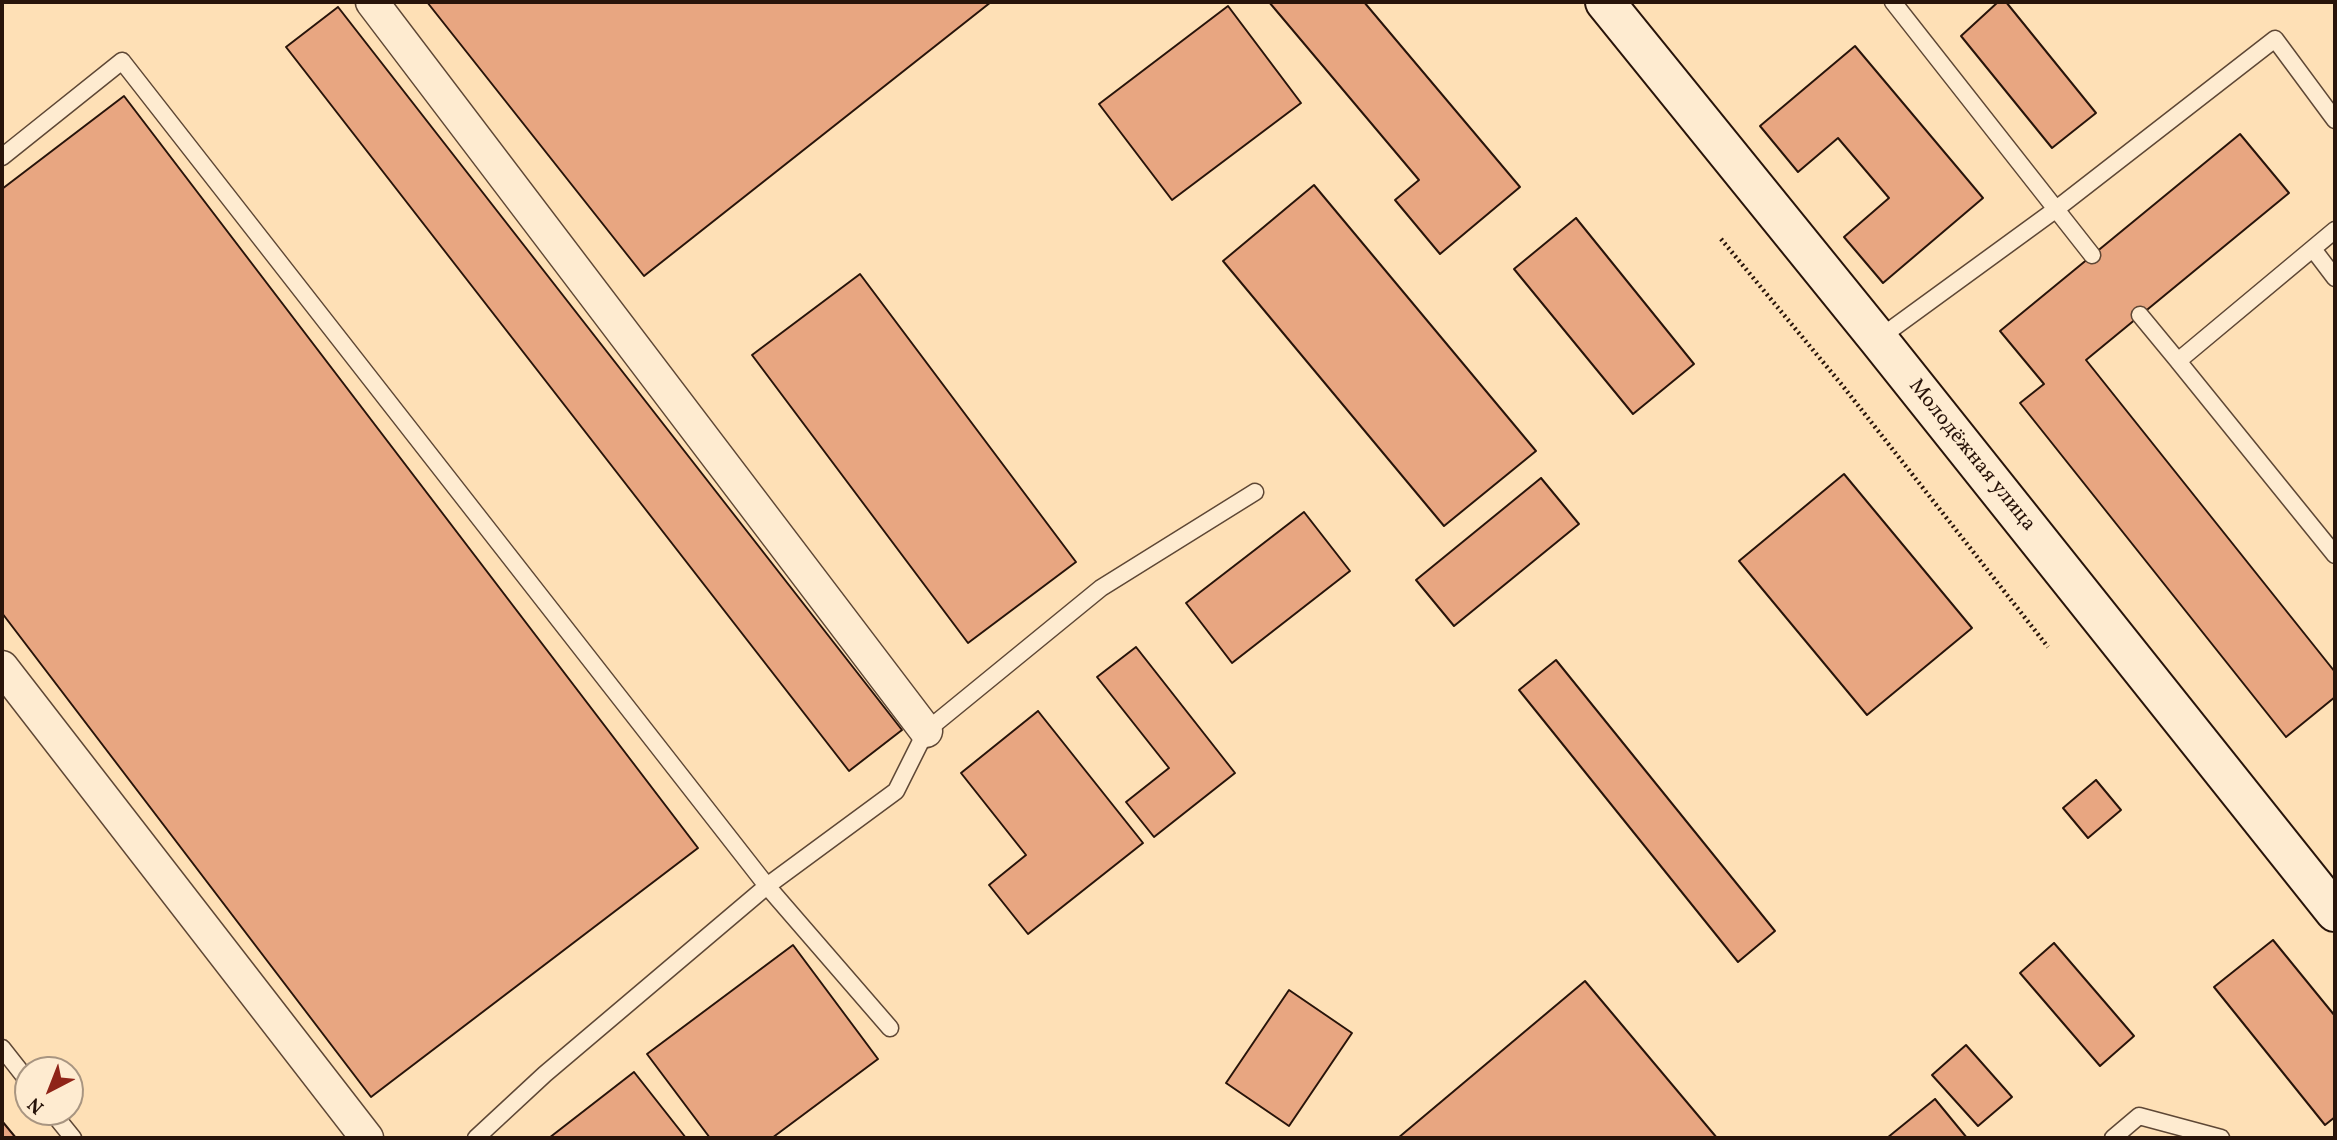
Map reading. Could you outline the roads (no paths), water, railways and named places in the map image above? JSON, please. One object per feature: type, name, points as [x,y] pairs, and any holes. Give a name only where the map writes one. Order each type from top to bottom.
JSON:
[{"type":"main road","name":"Молодёжная улица","points":[[1605,2],[2335,912]]},
{"type":"street","points":[[372,2],[926,731]]},
{"type":"street","points":[[2,667],[367,1138]]},
{"type":"lane","points":[[1893,2],[2092,255]]},
{"type":"lane","points":[[1878,339],[2055,210],[2275,39],[2335,120]]},
{"type":"lane","points":[[2,157],[122,61],[767,886],[890,1028]]},
{"type":"lane","points":[[2178,360],[2335,230]]},
{"type":"lane","points":[[2313,249],[2335,278]]},
{"type":"lane","points":[[2140,315],[2335,555]]},
{"type":"lane","points":[[476,1138],[545,1074],[767,886],[896,791],[926,731],[1101,588],[1255,492]]},
{"type":"lane","points":[[2,1048],[14,1063]]},
{"type":"lane","points":[[2113,1138],[2139,1116],[2221,1138]]}]
